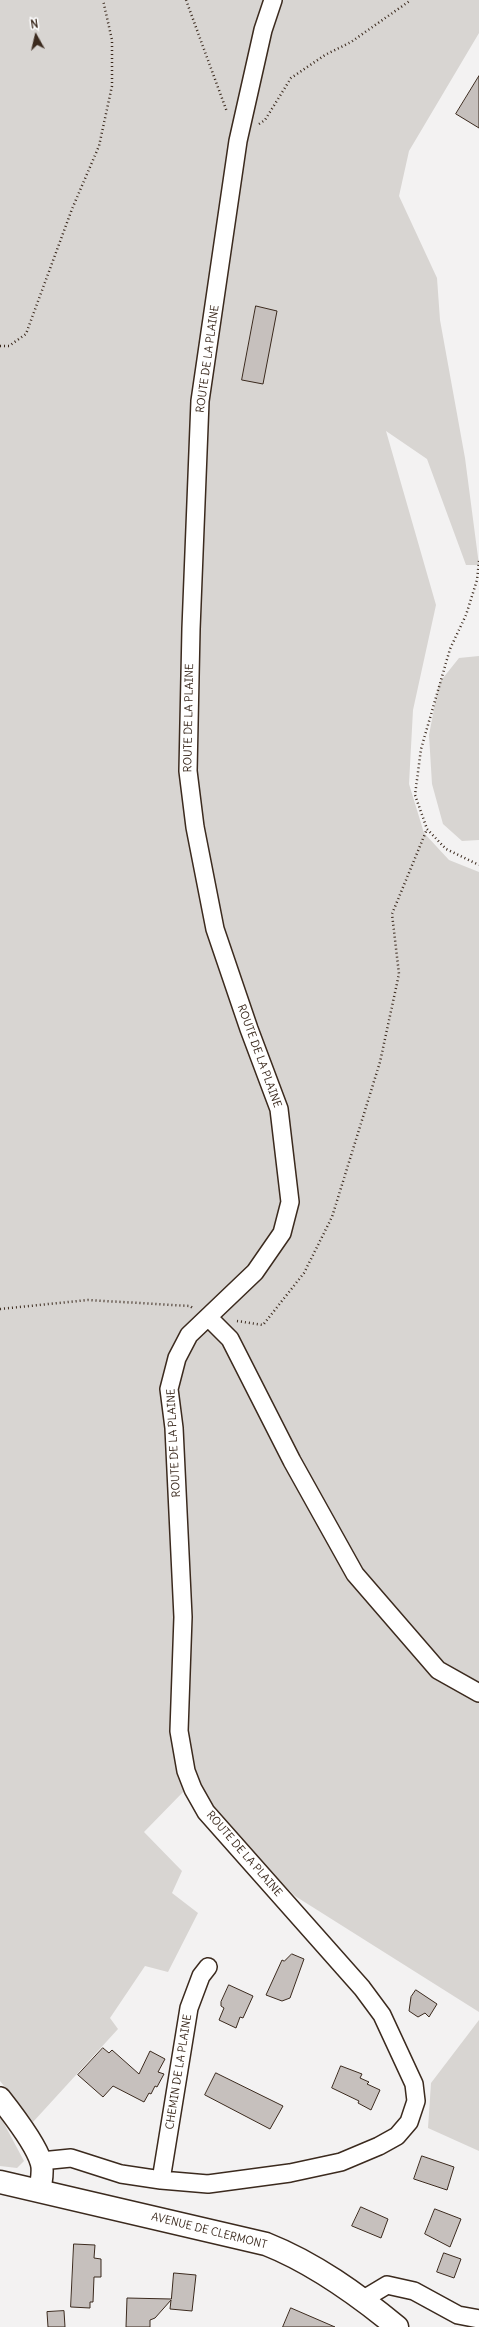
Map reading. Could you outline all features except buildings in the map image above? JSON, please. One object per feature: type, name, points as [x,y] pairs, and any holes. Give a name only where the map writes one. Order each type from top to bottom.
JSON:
[{"type":"main road","name":"AVENUE DE CLERMONT","points":[[0,2182],[40,2190],[266,2244],[295,2255],[362,2300],[397,2327]]},
{"type":"street","name":"ROUTE DE LA PLAINE","points":[[41,2161],[71,2158],[121,2174],[161,2180],[208,2184],[290,2174],[341,2162],[397,2136],[409,2122],[416,2101],[414,2084],[382,2015],[358,1983],[206,1812],[193,1790],[186,1770],[179,1731],[183,1617],[174,1428],[169,1389],[177,1358],[189,1335],[255,1272],[282,1233],[290,1202],[279,1109],[249,1029],[215,929],[195,827],[188,771],[191,629],[200,400],[238,141],[263,30],[273,0]]},
{"type":"street","points":[[208,1316],[230,1339],[292,1461],[355,1574],[438,1670],[479,1693]]},
{"type":"street","name":"CHEMIN DE LA PLAINE","points":[[161,2180],[189,2008],[201,1976],[208,1967]]},
{"type":"street","points":[[0,2098],[11,2112],[41,2161],[42,2171],[40,2190]]},
{"type":"street","points":[[362,2300],[387,2285],[414,2291],[458,2315],[479,2319]]},
{"type":"path","points":[[0,346],[13,344],[26,334],[72,209],[99,146],[112,86],[112,40],[103,0]]},
{"type":"path","points":[[186,0],[215,84],[238,141],[265,120],[291,78],[325,55],[351,42],[411,0]]},
{"type":"path","points":[[479,561],[477,580],[466,615],[450,649],[421,749],[415,795],[427,829],[446,849],[479,865]]},
{"type":"path","points":[[0,1309],[88,1300],[190,1306],[208,1316],[263,1325],[304,1273],[332,1217],[380,1062],[399,974],[392,914],[427,829]]},
{"type":"shaded area","points":[[0,0],[479,0],[479,33],[409,151],[399,196],[437,278],[440,320],[465,458],[479,565],[466,565],[427,459],[386,431],[436,605],[413,710],[409,784],[424,833],[449,860],[479,872],[479,2012],[295,1896],[185,1790],[144,1832],[182,1871],[172,1893],[198,1913],[168,1972],[145,1966],[110,2018],[118,2029],[33,2122],[0,2081]]},
{"type":"shaded area","points":[[479,656],[479,840],[462,841],[443,824],[432,784],[429,735],[439,683],[459,658]]},
{"type":"shaded area","points":[[479,2020],[479,2151],[428,2128],[431,2083]]},
{"type":"shaded area","points":[[0,2116],[24,2161],[17,2168],[0,2166]]}]
